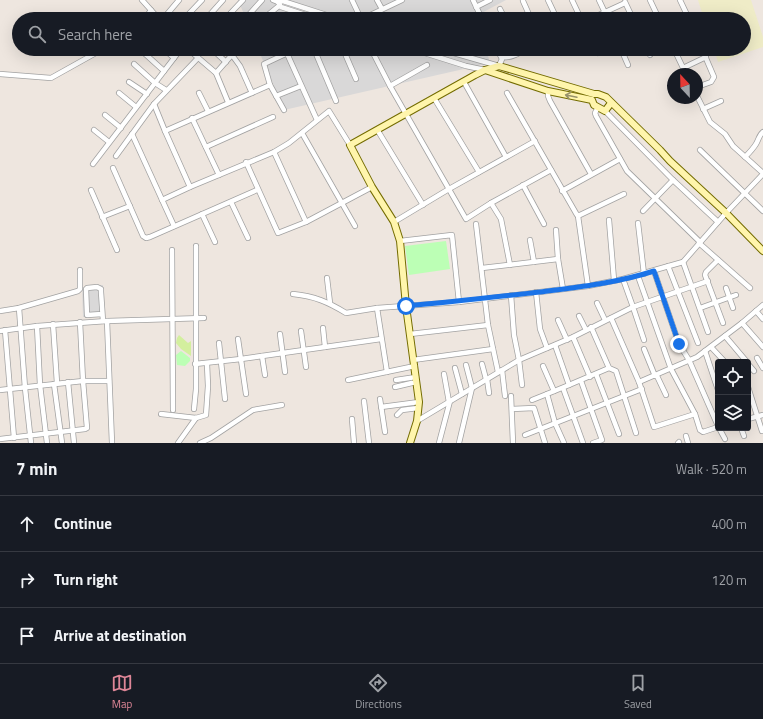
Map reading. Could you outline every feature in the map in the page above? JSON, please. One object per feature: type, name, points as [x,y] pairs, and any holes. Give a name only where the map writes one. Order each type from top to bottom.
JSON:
[{"type":"street","points":[[142,0],[151,10]]},
{"type":"street","points":[[172,0],[173,8]]},
{"type":"street","points":[[169,12],[179,0]]},
{"type":"street","points":[[191,12],[202,0]]},
{"type":"street","points":[[212,12],[223,0]]},
{"type":"street","points":[[232,12],[243,0]]},
{"type":"street","points":[[251,12],[262,0]]},
{"type":"street","points":[[290,4],[298,0]]},
{"type":"street","points":[[352,0],[358,12]]},
{"type":"street","points":[[377,0],[382,9]]},
{"type":"street","points":[[376,12],[402,0]]},
{"type":"street","points":[[473,0],[478,12]]},
{"type":"street","points":[[476,7],[490,0]]},
{"type":"street","points":[[548,0],[554,12]]},
{"type":"street","points":[[572,0],[578,12]]},
{"type":"street","points":[[599,0],[605,12],[625,1],[630,12]]},
{"type":"street","points":[[650,0],[656,12]]},
{"type":"street","points":[[680,0],[686,12]]},
{"type":"street","points":[[269,12],[277,2],[283,1],[306,12]]},
{"type":"street","points":[[523,1],[528,12]]},
{"type":"street","points":[[277,2],[281,7],[299,12]]},
{"type":"street","points":[[0,74],[51,78],[90,56]]},
{"type":"street","points":[[147,56],[164,71]]},
{"type":"street","points":[[220,56],[226,62]]},
{"type":"street","points":[[216,74],[231,56]]},
{"type":"street","points":[[233,56],[240,66],[252,93]]},
{"type":"street","points":[[277,56],[264,64],[270,85],[284,110]]},
{"type":"street","points":[[287,56],[317,120]]},
{"type":"street","points":[[317,56],[336,101]]},
{"type":"street","points":[[346,56],[356,79]]},
{"type":"street","points":[[375,56],[390,86],[466,219],[491,203],[551,170]]},
{"type":"street","points":[[434,56],[485,70],[548,93],[589,96],[602,95],[660,150],[670,162],[726,213],[763,251]]},
{"type":"street","points":[[464,56],[589,96],[594,105],[605,111],[673,180],[718,222]]},
{"type":"street","points":[[499,66],[503,57],[507,58],[512,56]]},
{"type":"street","points":[[624,56],[628,65]]},
{"type":"street","points":[[677,56],[683,68],[706,57],[714,77],[713,80],[703,84]]},
{"type":"street","points":[[93,164],[174,58]]},
{"type":"street","points":[[116,156],[154,104],[198,58],[216,74],[228,102]]},
{"type":"street","points":[[134,64],[155,83],[166,90]]},
{"type":"street","points":[[390,86],[427,65]]},
{"type":"street","points":[[350,145],[485,70],[499,66]]},
{"type":"street","points":[[130,82],[146,94]]},
{"type":"street","points":[[464,82],[506,157]]},
{"type":"street","points":[[164,131],[270,85]]},
{"type":"street","points":[[276,96],[301,86]]},
{"type":"street","points":[[119,93],[136,107]]},
{"type":"street","points":[[199,93],[208,111]]},
{"type":"street","points":[[507,93],[562,191],[578,216],[588,286]]},
{"type":"street","points":[[548,93],[592,174]]},
{"type":"street","points":[[434,98],[479,172]]},
{"type":"street","points":[[703,109],[721,101]]},
{"type":"street","points":[[605,111],[611,103]]},
{"type":"street","points":[[154,104],[164,131],[190,187]]},
{"type":"street","points":[[294,294],[308,295],[330,303],[346,313],[377,308],[459,302],[588,286],[638,276],[683,262],[763,174],[733,146],[726,134],[710,122],[701,104]]},
{"type":"street","points":[[598,107],[595,113],[596,116],[627,171],[700,243],[750,288]]},
{"type":"street","points":[[162,200],[246,162],[274,152],[289,143],[328,111],[350,145],[372,187],[394,222],[400,241],[406,306],[415,366],[418,405],[417,421],[410,443]]},
{"type":"street","points":[[105,115],[121,128]]},
{"type":"street","points":[[206,147],[273,117]]},
{"type":"street","points":[[192,118],[219,175]]},
{"type":"street","points":[[94,130],[110,142]]},
{"type":"street","points":[[378,130],[423,205]]},
{"type":"street","points":[[745,157],[753,149],[758,142],[759,136],[763,132]]},
{"type":"street","points":[[302,133],[355,226]]},
{"type":"street","points":[[132,134],[174,226]]},
{"type":"street","points":[[394,222],[449,189],[535,141]]},
{"type":"street","points":[[700,150],[763,211]]},
{"type":"street","points":[[274,152],[306,222]]},
{"type":"street","points":[[562,191],[620,159]]},
{"type":"street","points":[[246,162],[278,233],[306,222],[372,187]]},
{"type":"street","points":[[113,168],[143,236],[146,238],[258,190]]},
{"type":"street","points":[[643,211],[673,180]]},
{"type":"street","points":[[523,185],[544,224]]},
{"type":"street","points":[[91,190],[117,250]]},
{"type":"street","points":[[578,216],[624,194]]},
{"type":"street","points":[[231,202],[248,238]]},
{"type":"street","points":[[491,203],[502,219],[510,265]]},
{"type":"street","points":[[102,217],[130,206]]},
{"type":"street","points":[[202,214],[215,242]]},
{"type":"street","points":[[609,220],[614,280]]},
{"type":"street","points":[[638,223],[644,274]]},
{"type":"street","points":[[476,224],[488,325],[505,396]]},
{"type":"street","points":[[556,230],[558,259],[563,289]]},
{"type":"street","points":[[400,241],[452,236],[459,302]]},
{"type":"street","points":[[530,240],[534,262]]},
{"type":"street","points":[[194,409],[196,364],[196,246]]},
{"type":"street","points":[[172,250],[171,319],[173,410]]},
{"type":"street","points":[[482,268],[558,259]]},
{"type":"street","points":[[718,260],[706,272],[705,275],[723,323]]},
{"type":"street","points":[[683,262],[708,332]]},
{"type":"street","points":[[668,266],[698,343]]},
{"type":"street","points":[[0,311],[19,308],[78,291],[80,289],[80,270]]},
{"type":"street","points":[[654,271],[679,344],[689,360],[715,420]]},
{"type":"street","points":[[638,276],[671,369],[695,414],[701,431],[715,428]]},
{"type":"street","points":[[327,278],[330,303]]},
{"type":"street","points":[[624,279],[644,340]]},
{"type":"street","points":[[417,421],[519,360],[567,340],[633,307],[708,281]]},
{"type":"street","points":[[102,314],[87,315],[86,289],[97,287],[101,289],[102,314],[105,321],[112,443]]},
{"type":"street","points":[[726,288],[733,308]]},
{"type":"street","points":[[536,292],[540,329],[548,348]]},
{"type":"street","points":[[511,295],[514,335],[522,385]]},
{"type":"street","points":[[700,308],[736,295]]},
{"type":"street","points":[[597,303],[605,320]]},
{"type":"street","points":[[640,382],[697,357],[763,305]]},
{"type":"street","points":[[19,308],[31,443]]},
{"type":"street","points":[[377,308],[381,339],[388,372]]},
{"type":"street","points":[[756,311],[763,319]]},
{"type":"street","points":[[579,316],[586,330]]},
{"type":"street","points":[[14,438],[3,330],[80,322],[204,318]]},
{"type":"street","points":[[611,318],[640,382],[654,427],[695,414]]},
{"type":"street","points":[[558,320],[567,340]]},
{"type":"street","points":[[0,440],[85,429],[88,425],[83,381],[80,322]]},
{"type":"street","points":[[742,323],[763,347]]},
{"type":"street","points":[[53,324],[55,384],[62,443]]},
{"type":"street","points":[[410,334],[488,325]]},
{"type":"street","points":[[37,326],[40,386],[47,443]]},
{"type":"street","points":[[592,327],[609,368],[616,371],[636,433]]},
{"type":"street","points":[[323,328],[325,347]]},
{"type":"street","points":[[301,332],[306,367]]},
{"type":"street","points":[[280,334],[285,372]]},
{"type":"street","points":[[725,336],[744,359]]},
{"type":"street","points":[[573,337],[590,377]]},
{"type":"street","points":[[238,339],[246,394]]},
{"type":"street","points":[[196,364],[207,364],[381,339]]},
{"type":"street","points":[[219,343],[225,399]]},
{"type":"street","points":[[554,345],[569,385]]},
{"type":"street","points":[[711,347],[722,359]]},
{"type":"street","points":[[413,360],[493,349]]},
{"type":"street","points":[[644,349],[666,394]]},
{"type":"street","points":[[705,351],[715,381]]},
{"type":"street","points":[[262,356],[265,375]]},
{"type":"street","points":[[757,358],[763,368]]},
{"type":"street","points":[[161,414],[196,418],[205,416],[207,411],[207,364]]},
{"type":"street","points":[[482,364],[487,379],[489,393]]},
{"type":"street","points":[[459,443],[472,388],[466,365]]},
{"type":"street","points":[[348,380],[415,366]]},
{"type":"street","points":[[543,366],[554,392]]},
{"type":"street","points":[[455,368],[462,394]]},
{"type":"street","points":[[532,400],[581,381],[609,368]]},
{"type":"street","points":[[751,368],[754,371]]},
{"type":"street","points":[[439,443],[450,401],[444,374]]},
{"type":"street","points":[[596,374],[619,434]]},
{"type":"street","points":[[396,380],[416,379]]},
{"type":"street","points":[[395,386],[416,379]]},
{"type":"street","points":[[0,390],[68,382],[109,381]]},
{"type":"street","points":[[581,381],[602,440],[593,443]]},
{"type":"street","points":[[68,382],[74,443]]},
{"type":"street","points":[[563,388],[583,443]]},
{"type":"street","points":[[525,435],[642,389]]},
{"type":"street","points":[[547,394],[555,423],[564,443]]},
{"type":"street","points":[[751,395],[762,431]]},
{"type":"street","points":[[511,396],[514,443]]},
{"type":"street","points":[[380,398],[385,432]]},
{"type":"street","points":[[364,401],[369,443]]},
{"type":"street","points":[[200,443],[211,438],[253,410],[282,405]]},
{"type":"street","points":[[381,407],[418,405]]},
{"type":"street","points":[[397,415],[402,410],[418,405]]},
{"type":"street","points":[[512,409],[534,408],[545,443]]},
{"type":"street","points":[[751,418],[763,415]]},
{"type":"street","points":[[178,443],[196,418]]},
{"type":"street","points":[[352,419],[354,443]]},
{"type":"street","points":[[720,431],[725,439]]},
{"type":"street","points":[[742,431],[744,436]]},
{"type":"street","points":[[686,436],[688,443]]},
{"type":"shaded area","points":[[238,0],[506,0],[484,12],[243,12]]},
{"type":"shaded area","points":[[698,0],[751,0],[763,37],[763,47],[751,51],[751,12],[702,12]]},
{"type":"shaded area","points":[[261,56],[488,56],[490,63],[284,110]]},
{"type":"shaded area","points":[[716,56],[736,56],[718,62]]},
{"type":"shaded area","points":[[103,285],[105,316],[83,317],[82,287]]},
{"type":"green space","points":[[446,241],[450,269],[409,275],[405,246]]},
{"type":"green space","points":[[179,335],[188,343],[191,341],[191,356],[181,349],[176,343]]},
{"type":"green space","points":[[181,351],[190,358],[190,361],[185,366],[177,365],[176,355]]},
{"type":"route","points":[[406,306],[459,302],[588,286],[654,271],[679,344]]}]
